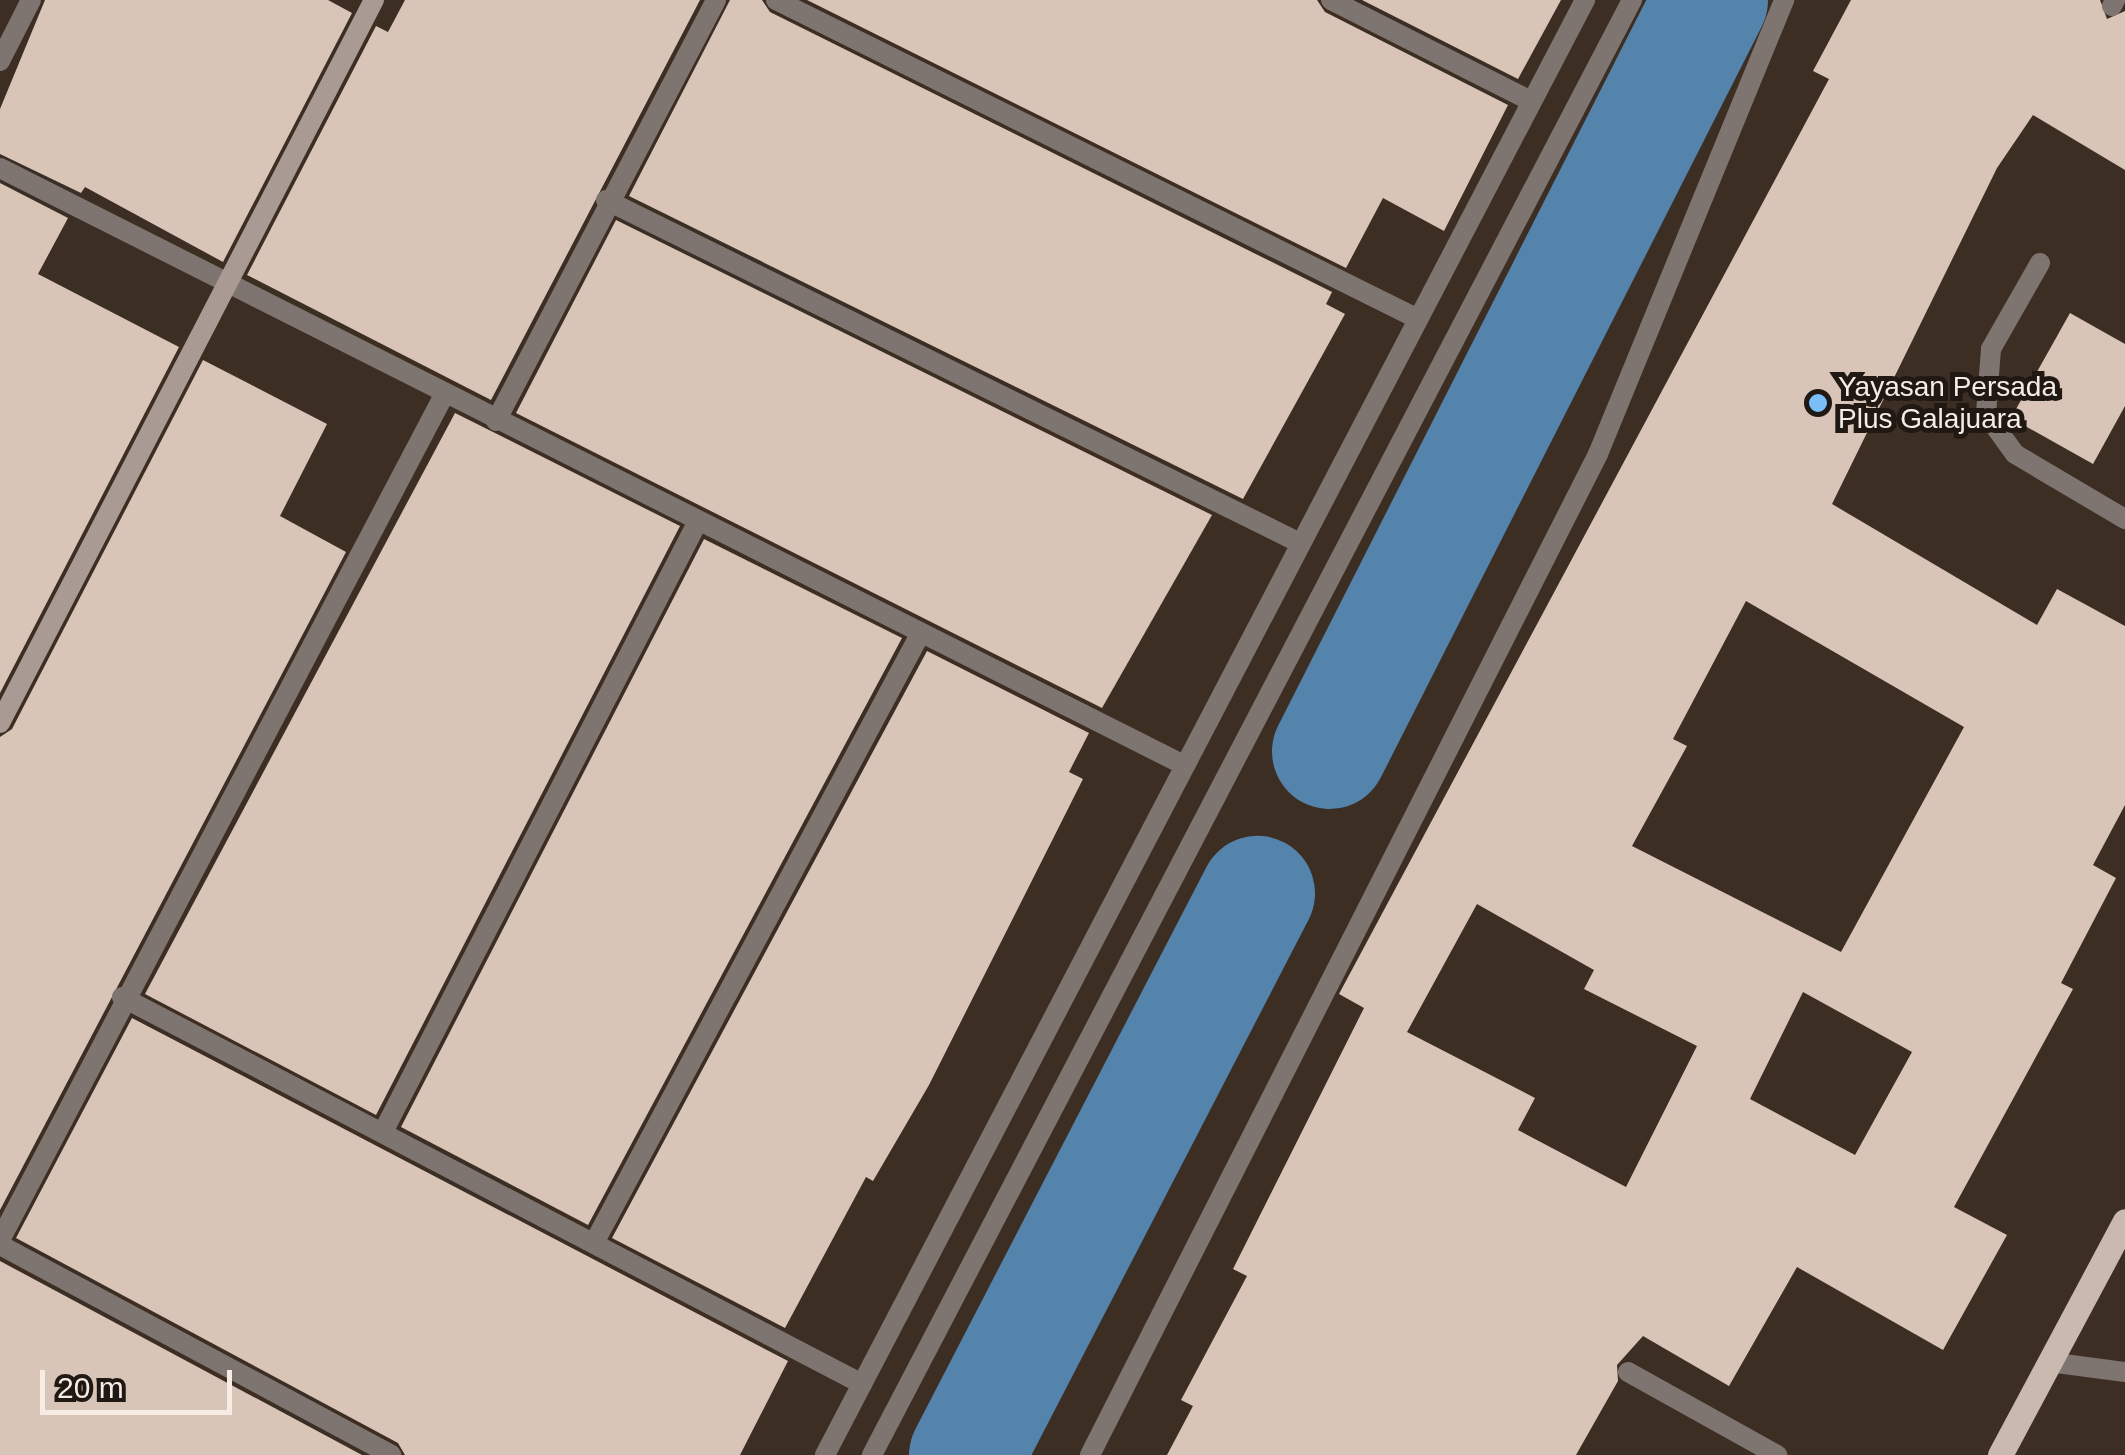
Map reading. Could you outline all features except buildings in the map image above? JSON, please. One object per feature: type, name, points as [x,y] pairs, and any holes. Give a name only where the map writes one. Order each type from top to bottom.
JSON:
[{"type":"main road","points":[[2000,1455],[2125,1221]]},
{"type":"street","points":[[0,60],[32,0]]},
{"type":"street","points":[[0,723],[222,282],[374,0]]},
{"type":"street","points":[[496,421],[606,200],[716,0]]},
{"type":"street","points":[[776,0],[1418,319]]},
{"type":"street","points":[[1332,0],[1531,101]]},
{"type":"street","points":[[825,1455],[1296,541],[1418,319],[1585,0]]},
{"type":"street","points":[[872,1455],[1632,0]]},
{"type":"street","points":[[1090,1455],[1598,454],[1784,0]]},
{"type":"street","points":[[0,168],[919,636],[1182,764]]},
{"type":"street","points":[[606,200],[1296,541]]},
{"type":"street","points":[[2040,262],[1991,350],[1986,414],[2015,454],[2125,519]]},
{"type":"street","points":[[390,1455],[0,1242],[122,997],[444,395]]},
{"type":"street","points":[[383,1132],[697,523]]},
{"type":"street","points":[[594,1243],[919,636]]},
{"type":"street","points":[[122,997],[862,1384]]},
{"type":"street","points":[[2050,1362],[2125,1372]]},
{"type":"street","points":[[1628,1372],[1777,1455]]},
{"type":"waterway","points":[[1329,751],[1710,0]]},
{"type":"waterway","points":[[966,1455],[1257,893]]},
{"type":"place","name":"Yayasan Persada Plus Galajuara","points":[[1818,403]]}]
